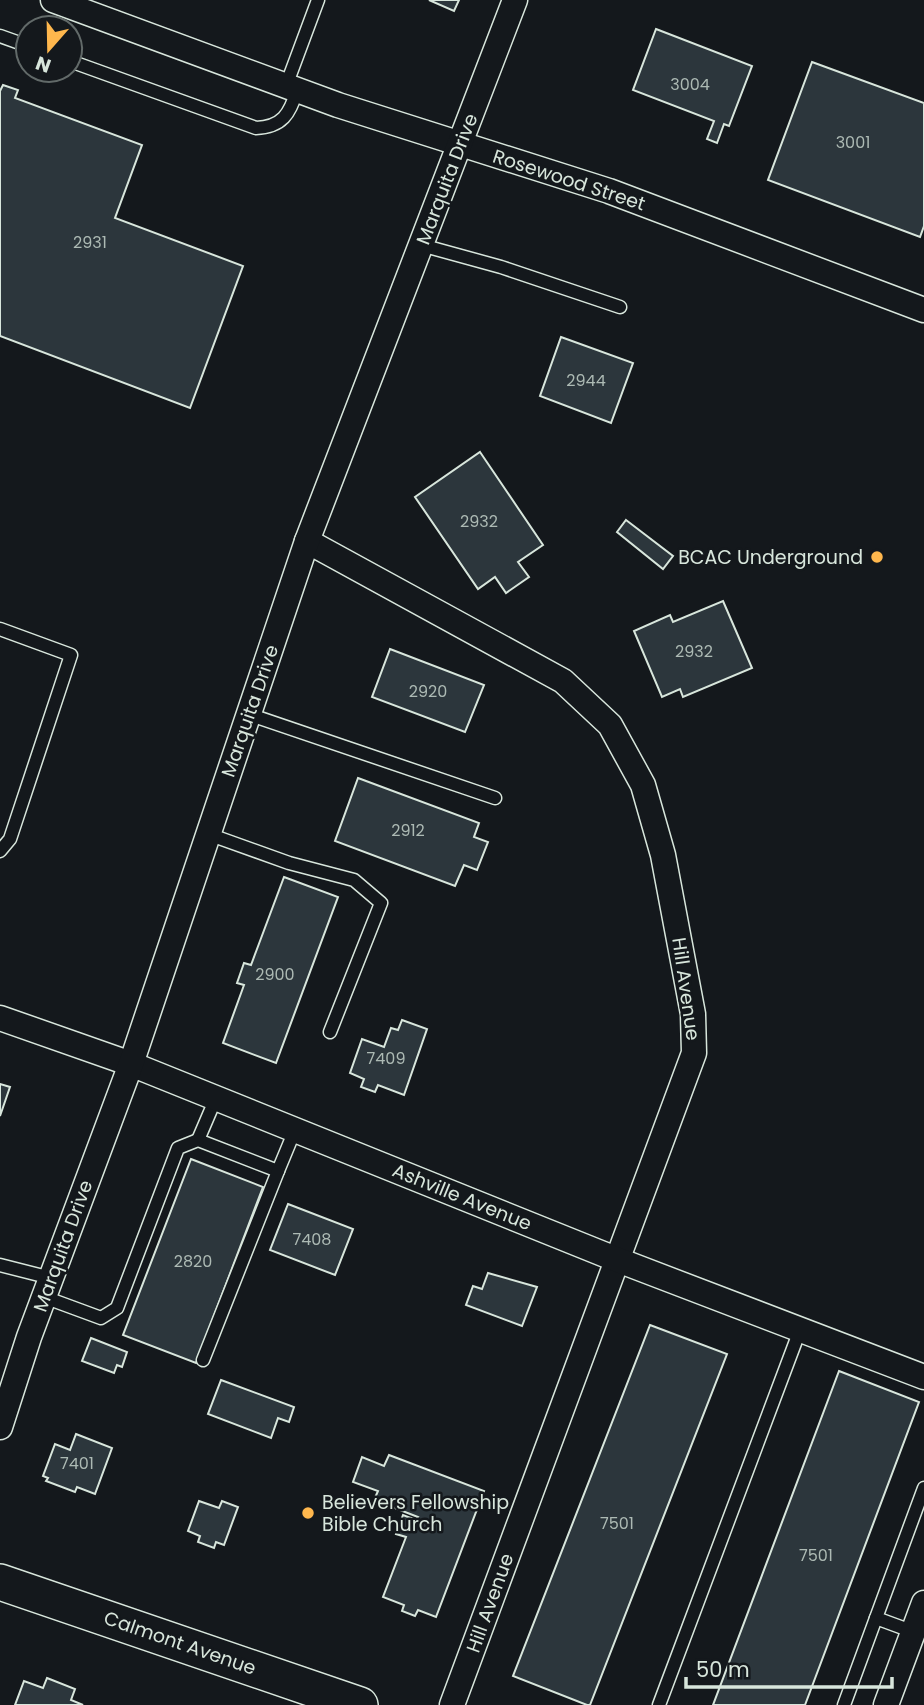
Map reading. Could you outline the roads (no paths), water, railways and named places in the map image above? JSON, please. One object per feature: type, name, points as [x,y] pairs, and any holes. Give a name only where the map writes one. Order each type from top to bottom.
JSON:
[{"type":"main road","name":"Calmont Avenue","points":[[0,1582],[360,1705]]},
{"type":"street","name":"Rosewood Street","points":[[53,0],[291,88],[609,191],[924,310]]},
{"type":"street","name":"Marquita Drive","points":[[0,1427],[131,1064],[307,541],[515,0]]},
{"type":"street","name":"Hill Avenue","points":[[307,541],[563,681],[610,725],[643,785],[663,855],[693,1014],[694,1052],[452,1705]]},
{"type":"street","name":"Ashville Avenue","points":[[0,1018],[131,1064],[618,1260],[924,1377]]},
{"type":"street","points":[[886,1705],[924,1603]]},
{"type":"lane","points":[[84,66],[256,128],[271,128],[282,121],[291,109],[291,88],[318,0]]},
{"type":"lane","points":[[421,246],[500,267],[620,307]]},
{"type":"lane","points":[[0,629],[71,655],[10,839],[0,852]]},
{"type":"lane","points":[[248,714],[495,798]]},
{"type":"lane","points":[[208,834],[289,863],[354,880],[381,904],[330,1032]]},
{"type":"lane","points":[[198,1140],[216,1098]]},
{"type":"lane","points":[[204,1360],[295,1130]]},
{"type":"lane","points":[[0,1265],[102,1318],[117,1308],[178,1148],[198,1140],[278,1171]]},
{"type":"lane","points":[[659,1705],[800,1330]]},
{"type":"lane","points":[[844,1705],[924,1489]]},
{"type":"lane","points":[[876,1618],[914,1632]]},
{"type":"place","name":"BCAC Underground","points":[[877,557]]},
{"type":"place","name":"Believers Fellowship Bible Church","points":[[308,1513]]}]
